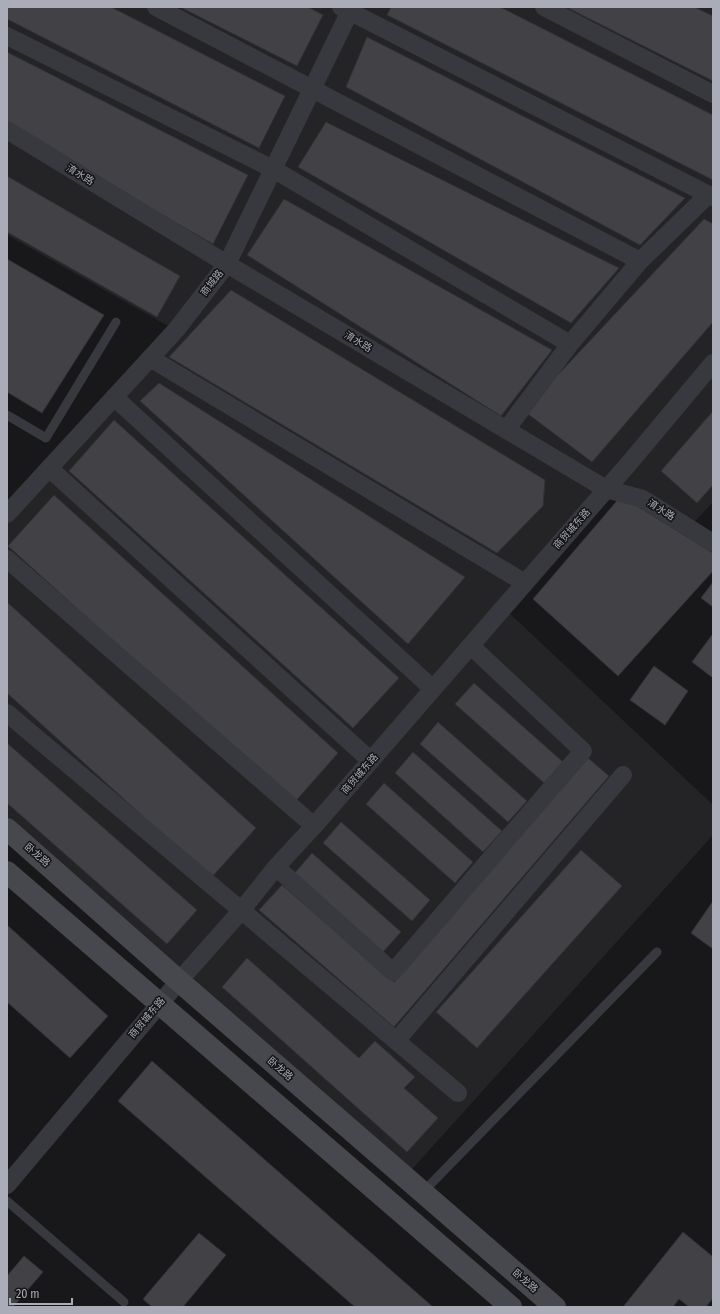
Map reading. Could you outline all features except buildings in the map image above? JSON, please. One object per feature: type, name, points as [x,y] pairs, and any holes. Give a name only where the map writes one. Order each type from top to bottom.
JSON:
[{"type":"main road","name":"卧龙路","points":[[7,829],[179,981],[555,1307]]},
{"type":"main road","points":[[7,872],[511,1307]]},
{"type":"street","points":[[156,7],[640,261]]},
{"type":"street","points":[[544,7],[713,94]]},
{"type":"street","points":[[348,9],[710,196],[640,261],[570,344],[506,430]]},
{"type":"street","name":"商城路","points":[[7,514],[176,330],[227,264],[312,89],[348,9]]},
{"type":"street","points":[[7,36],[273,169],[570,344]]},
{"type":"street","name":"淯水路","points":[[7,130],[227,264],[606,489],[643,499],[713,543]]},
{"type":"street","points":[[150,358],[525,583]]},
{"type":"street","name":"商贸城东路","points":[[7,1185],[276,867],[314,826],[471,646],[713,363]]},
{"type":"street","points":[[114,397],[433,689]]},
{"type":"street","points":[[49,468],[371,761]]},
{"type":"street","points":[[7,558],[314,826]]},
{"type":"street","points":[[276,867],[393,972],[583,751],[471,646]]},
{"type":"street","points":[[7,713],[458,1093]]},
{"type":"street","points":[[396,1041],[623,775]]},
{"type":"lane","points":[[7,415],[46,438],[116,322]]},
{"type":"lane","points":[[422,1192],[657,952]]},
{"type":"lane","points":[[7,1201],[124,1302]]},
{"type":"shaded area","points":[[7,7],[713,7],[713,502],[689,528],[606,489],[504,608],[713,805],[713,835],[405,1177],[7,829],[7,514],[175,330],[7,235]]}]
